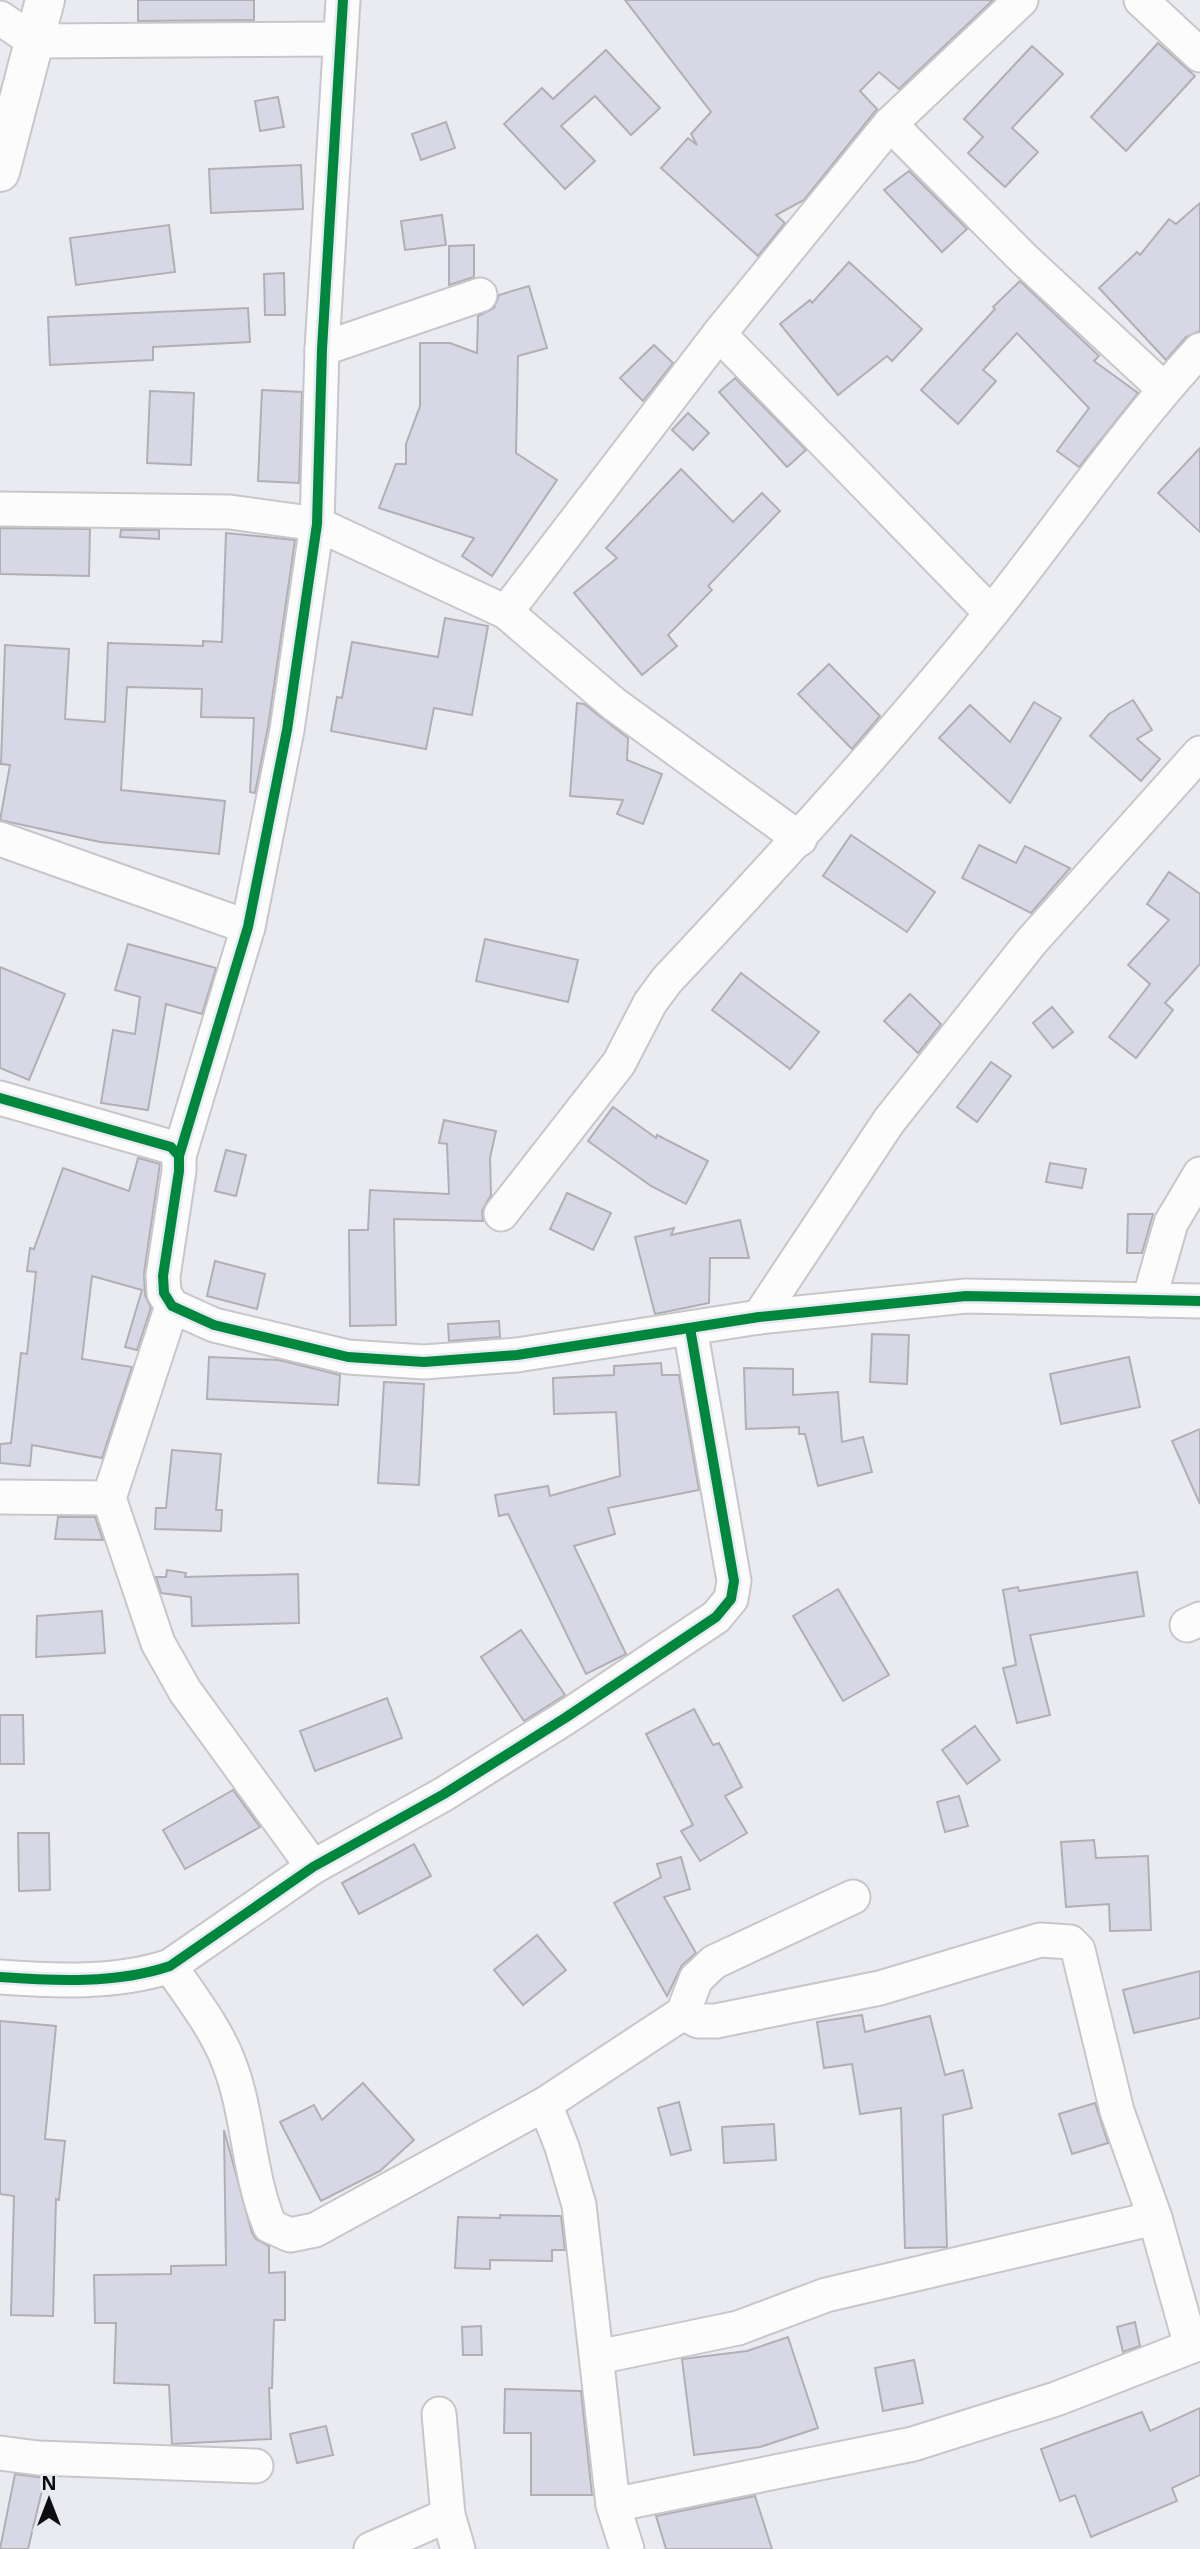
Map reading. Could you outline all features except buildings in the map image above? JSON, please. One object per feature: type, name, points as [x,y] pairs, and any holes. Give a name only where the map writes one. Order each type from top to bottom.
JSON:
[{"type":"main road","points":[[0,172],[45,0]]},
{"type":"street","points":[[343,0],[321,349],[317,524],[288,730],[248,927],[178,1156],[163,1276],[164,1293],[172,1306],[214,1325],[348,1357],[424,1362],[517,1355],[759,1317],[966,1296],[1200,1301]]},
{"type":"street","points":[[506,612],[719,334],[890,124],[1021,0]]},
{"type":"street","points":[[1148,2],[1200,55]]},
{"type":"street","points":[[0,18],[34,41],[340,39]]},
{"type":"street","points":[[890,124],[1024,259],[1164,389]]},
{"type":"street","points":[[321,349],[480,295]]},
{"type":"street","points":[[719,334],[991,613]]},
{"type":"street","points":[[501,1214],[619,1063],[650,1003],[667,980],[800,839],[991,613],[1164,389],[1200,350]]},
{"type":"street","points":[[0,509],[230,513],[317,524],[506,612],[614,704],[800,839]]},
{"type":"street","points":[[759,1317],[888,1121],[1031,942],[1200,752]]},
{"type":"street","points":[[0,839],[248,927]]},
{"type":"street","points":[[0,1098],[160,1142],[171,1147],[178,1156]]},
{"type":"street","points":[[1149,1300],[1171,1223],[1200,1174]]},
{"type":"street","points":[[172,1306],[109,1498],[158,1643],[185,1691],[313,1867]]},
{"type":"street","points":[[0,1977],[41,1980],[132,1975],[170,1966],[313,1867],[444,1794],[554,1725],[716,1617],[731,1599],[734,1581],[690,1328]]},
{"type":"street","points":[[0,1497],[109,1498]]},
{"type":"street","points":[[170,1966],[205,2017],[230,2064],[261,2204],[270,2226],[290,2235],[315,2230],[545,2104],[683,2013],[696,1979],[714,1962],[853,1897]]},
{"type":"street","points":[[613,2505],[913,2444],[1056,2399],[1196,2344],[1155,2218],[1116,2111],[1078,1950],[1070,1942],[1040,1940],[880,1988],[716,2021],[698,2021],[683,2013]]},
{"type":"street","points":[[545,2104],[562,2147],[579,2205],[613,2505],[627,2549]]},
{"type":"street","points":[[598,2357],[738,2328],[827,2295],[1155,2218]]},
{"type":"street","points":[[439,2414],[448,2515],[458,2549]]},
{"type":"street","points":[[0,2453],[38,2458],[256,2466]]},
{"type":"street","points":[[371,2549],[448,2515]]},
{"type":"cycle path","points":[[179,1156],[248,927],[287,730],[317,524],[322,349],[343,0]]},
{"type":"cycle path","points":[[0,1098],[171,1147],[179,1156],[163,1276],[164,1293],[172,1306],[214,1325],[348,1357],[424,1362],[517,1355],[759,1317],[966,1296],[1200,1301]]},
{"type":"cycle path","points":[[0,1977],[64,1980],[107,1978],[129,1976],[170,1966],[313,1867],[444,1794],[565,1718],[716,1617],[731,1599],[734,1581],[690,1328]]}]
